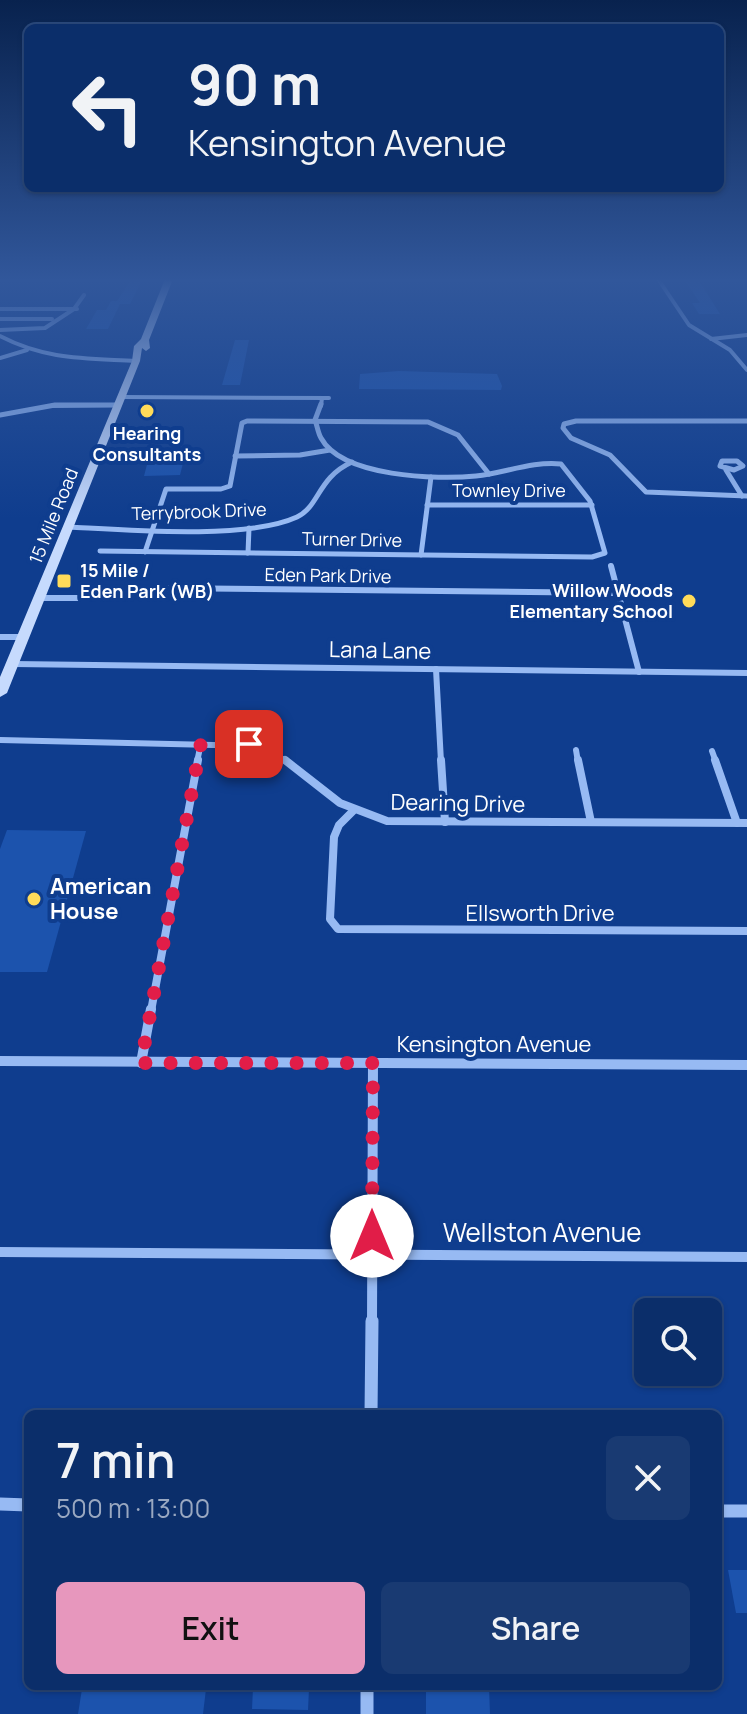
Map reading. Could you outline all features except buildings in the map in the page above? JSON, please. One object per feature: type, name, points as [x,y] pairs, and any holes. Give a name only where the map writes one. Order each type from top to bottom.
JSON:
[{"type":"main road","name":"15 Mile Road","points":[[0,693],[137,359]]},
{"type":"street","points":[[70,359],[96,359]]},
{"type":"street","points":[[0,415],[55,405],[120,401],[325,398],[315,420],[317,434],[330,450],[352,462],[382,471],[431,477],[489,474],[558,463],[568,469],[592,505]]},
{"type":"street","points":[[145,552],[164,491],[228,487],[245,421],[419,421],[449,428],[467,441],[489,474]]},
{"type":"street","points":[[733,472],[743,465],[720,461],[720,466],[733,472],[744,496],[646,492],[610,455],[568,436],[564,424],[583,421],[747,421]]},
{"type":"street","points":[[235,456],[300,455],[330,450]]},
{"type":"street","name":"Terrybrook Drive","points":[[69,527],[249,528],[281,523],[299,516],[315,503],[325,479],[352,462]]},
{"type":"street","points":[[421,555],[431,477]]},
{"type":"street","name":"Townley Drive","points":[[427,505],[592,505]]},
{"type":"street","name":"Turner Drive","points":[[100,551],[603,556],[592,505]]},
{"type":"street","points":[[248,553],[249,528]]},
{"type":"street","points":[[611,566],[639,672]]},
{"type":"street","name":"Eden Park Drive","points":[[39,598],[101,598],[162,588],[618,593]]},
{"type":"street","points":[[0,637],[24,637]]},
{"type":"street","name":"Lana Lane","points":[[13,664],[747,673]]},
{"type":"street","points":[[436,669],[445,822]]},
{"type":"street","name":"Dearing Drive","points":[[0,740],[265,747],[353,811],[387,821],[747,823]]},
{"type":"street","points":[[141,1063],[201,743]]},
{"type":"street","points":[[576,750],[591,822]]},
{"type":"street","points":[[712,751],[737,823]]},
{"type":"street","name":"Ellsworth Drive","points":[[353,811],[339,825],[334,837],[330,919],[334,927],[344,930],[747,931]]},
{"type":"street","name":"Kensington Avenue","points":[[0,1061],[747,1065]]},
{"type":"street","points":[[371,1410],[373,1063]]},
{"type":"street","name":"Wellston Avenue","points":[[0,1252],[747,1257]]},
{"type":"street","points":[[0,1504],[24,1505]]},
{"type":"street","points":[[722,1511],[747,1511]]},
{"type":"street","points":[[367,1690],[367,1714]]},
{"type":"place","name":"Hearing Consultants","points":[[147,411]]},
{"type":"place","name":"15 Mile / Eden Park (WB)","points":[[64,581]]},
{"type":"place","name":"Willow Woods Elementary School","points":[[689,601]]},
{"type":"place","name":"American House","points":[[34,899]]},
{"type":"route","points":[[249,744],[201,743],[141,1063],[373,1063],[372,1236]]}]
